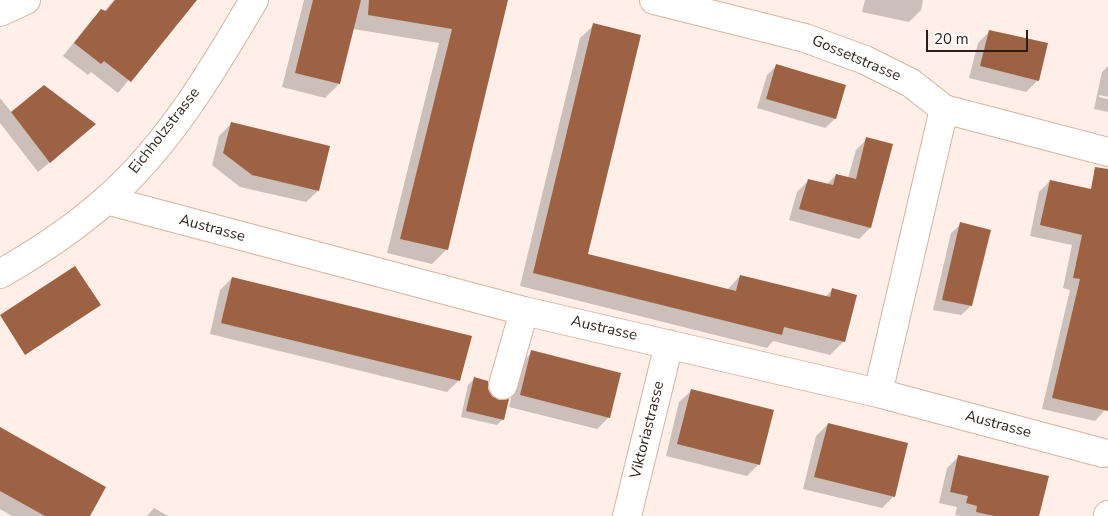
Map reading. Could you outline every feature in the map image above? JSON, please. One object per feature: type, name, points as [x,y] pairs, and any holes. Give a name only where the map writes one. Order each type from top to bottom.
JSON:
[{"type":"street","points":[[0,12],[26,0]]},
{"type":"street","name":"Eichholzstrasse","points":[[0,274],[106,200],[144,162],[177,120],[225,50],[254,0]]},
{"type":"street","name":"Gossetstrasse","points":[[654,0],[804,38],[864,60],[911,82],[944,109],[1108,152]]},
{"type":"street","points":[[878,393],[944,109]]},
{"type":"street","name":"Austrasse","points":[[106,200],[524,311],[878,393],[1104,453]]},
{"type":"street","points":[[503,385],[524,311]]},
{"type":"street","name":"Viktoriastrasse","points":[[627,516],[669,344]]},
{"type":"building","points":[[115,0],[197,0],[131,82],[104,61],[101,64],[74,43],[101,9],[106,11]]},
{"type":"building","points":[[313,0],[361,0],[340,84],[295,73]]},
{"type":"building","points":[[369,0],[508,0],[448,250],[400,239],[452,29],[368,15]]},
{"type":"building","points":[[593,23],[641,35],[588,254],[736,291],[740,275],[830,297],[832,288],[857,295],[845,342],[784,327],[782,335],[533,273]]},
{"type":"building","points":[[989,30],[1048,43],[1039,81],[980,66]]},
{"type":"building","points":[[776,64],[846,85],[836,119],[766,99]]},
{"type":"building","points":[[44,85],[96,124],[50,163],[11,112]]},
{"type":"building","points":[[231,122],[330,146],[319,191],[252,175],[223,153]]},
{"type":"building","points":[[866,137],[893,144],[871,228],[799,209],[808,179],[833,185],[836,174],[856,179]]},
{"type":"building","points":[[1095,167],[1108,169],[1108,411],[1052,398],[1080,279],[1073,278],[1082,235],[1040,225],[1050,180],[1091,189]]},
{"type":"building","points":[[960,222],[991,230],[972,306],[942,300]]},
{"type":"building","points":[[75,266],[101,305],[25,355],[0,315]]},
{"type":"building","points":[[232,277],[472,336],[460,381],[221,323]]},
{"type":"building","points":[[531,350],[621,373],[610,418],[520,395]]},
{"type":"building","points":[[474,377],[488,381],[488,389],[492,396],[499,400],[509,399],[504,420],[466,411]]},
{"type":"building","points":[[691,389],[774,410],[760,465],[677,444]]},
{"type":"building","points":[[828,423],[908,443],[895,497],[814,477]]},
{"type":"building","points":[[0,427],[106,487],[90,516],[45,516],[0,491]]},
{"type":"building","points":[[958,455],[1049,476],[1039,516],[994,516],[976,512],[977,506],[966,503],[968,496],[950,492]]}]
